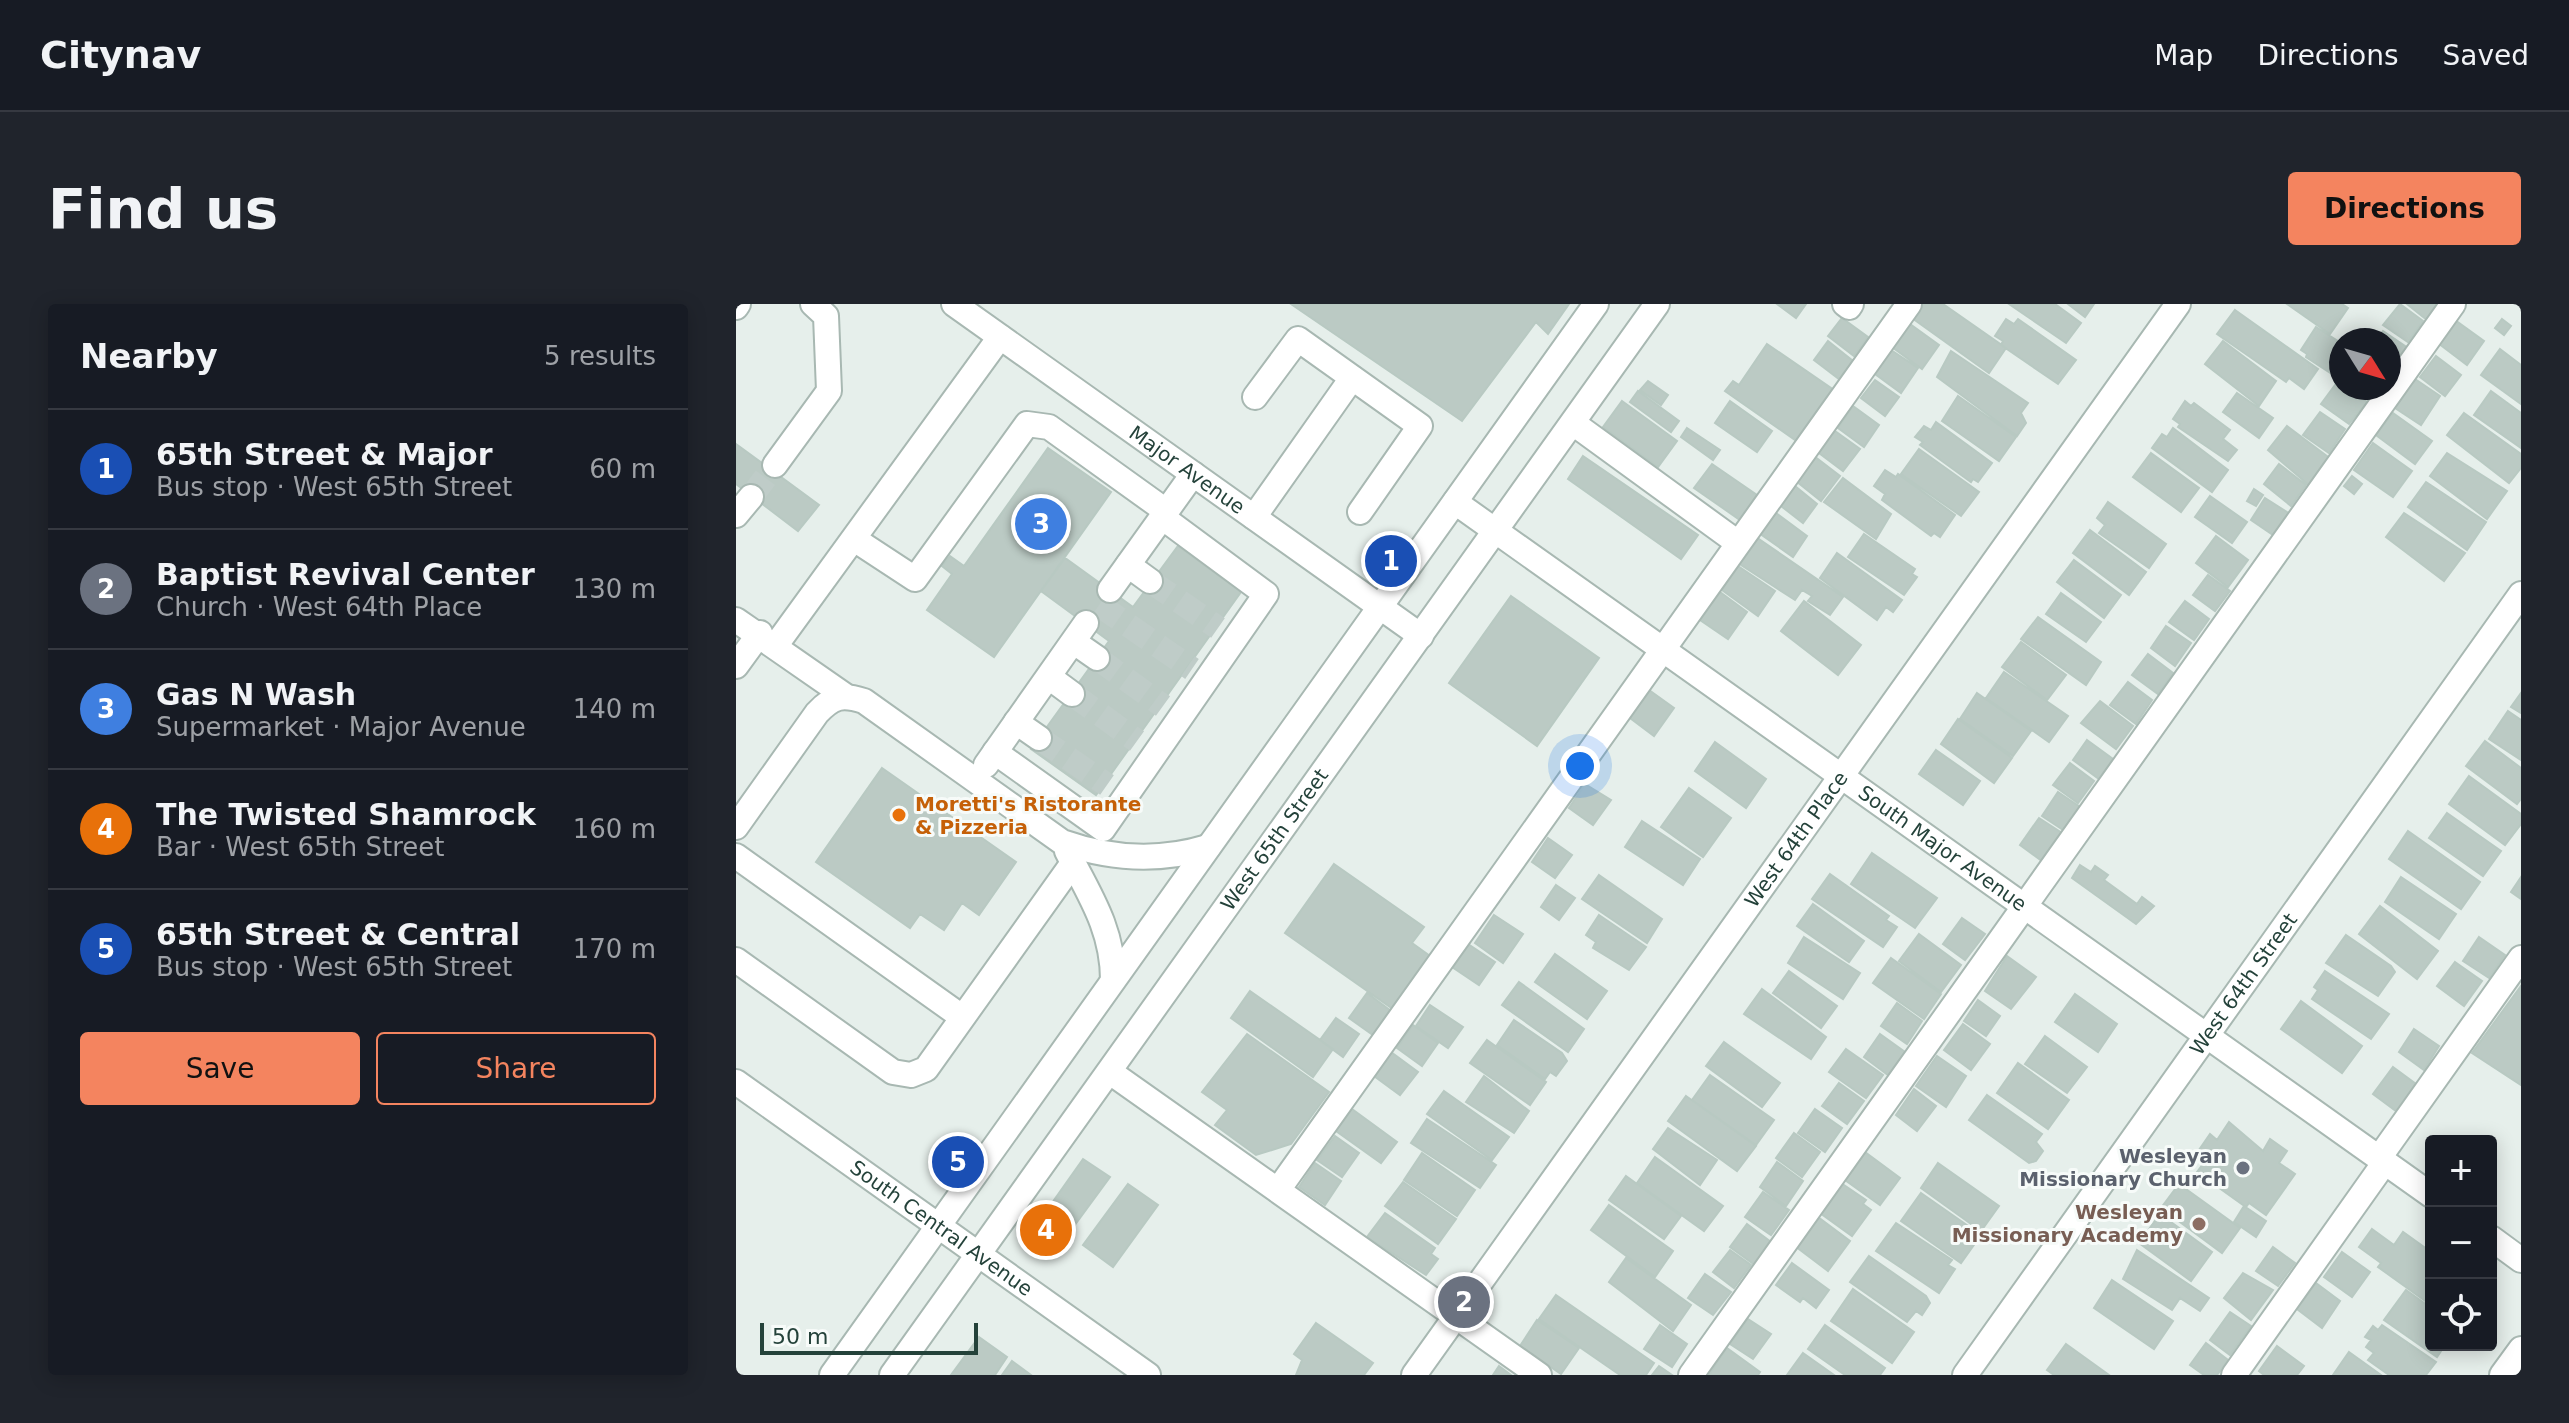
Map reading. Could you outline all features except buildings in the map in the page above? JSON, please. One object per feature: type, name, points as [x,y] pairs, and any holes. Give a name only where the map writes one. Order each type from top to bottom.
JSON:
[{"type":"street","points":[[775,465],[829,391],[826,316],[813,304]]},
{"type":"street","name":"Major Avenue","points":[[954,304],[1421,636]]},
{"type":"street","points":[[832,1375],[1596,304]]},
{"type":"street","name":"West 65th Street","points":[[892,1375],[1657,304]]},
{"type":"street","points":[[1845,304],[1849,307],[1851,304]]},
{"type":"street","points":[[1278,1190],[1909,304]]},
{"type":"street","name":"West 64th Place","points":[[1414,1375],[2178,304]]},
{"type":"street","points":[[1691,1375],[2453,304]]},
{"type":"street","points":[[736,666],[768,639],[854,539],[1000,337]]},
{"type":"street","points":[[1255,397],[1298,339],[1420,426],[1360,512]]},
{"type":"street","points":[[1254,517],[1352,378]]},
{"type":"street","points":[[1573,423],[1738,543]]},
{"type":"street","points":[[736,960],[893,1072],[911,1075],[926,1069],[1074,852],[1103,829],[1116,792],[1226,634],[1266,594],[1049,427],[1027,424],[915,579],[854,539]]},
{"type":"street","points":[[1110,590],[1193,474]]},
{"type":"street","name":"South Major Avenue","points":[[1455,502],[2425,1191]]},
{"type":"street","points":[[1128,565],[1150,581]]},
{"type":"street","name":"West 64th Street","points":[[1965,1375],[2521,594]]},
{"type":"street","points":[[736,620],[768,639],[844,695],[864,701],[1074,852],[1100,908],[1113,952],[1113,980]]},
{"type":"street","points":[[975,780],[1080,632],[1097,658]]},
{"type":"street","points":[[1049,677],[1072,694]]},
{"type":"street","points":[[736,827],[817,713],[829,700],[844,695]]},
{"type":"street","points":[[1016,722],[1039,738]]},
{"type":"street","points":[[995,752],[1103,829]]},
{"type":"street","points":[[1074,852],[1135,858],[1186,854],[1208,847]]},
{"type":"street","points":[[736,856],[962,1017]]},
{"type":"street","points":[[2234,1375],[2521,958]]},
{"type":"street","points":[[1110,1072],[1539,1375]]},
{"type":"street","name":"South Central Avenue","points":[[736,1082],[1148,1375]]},
{"type":"street","points":[[2497,1242],[2521,1260]]},
{"type":"street","points":[[2502,1375],[2521,1349]]},
{"type":"tunnel","points":[[751,497],[775,465]]},
{"type":"tunnel","points":[[1150,581],[1218,628]]},
{"type":"tunnel","points":[[1099,605],[1192,669]]},
{"type":"tunnel","points":[[1097,658],[1163,706]]},
{"type":"tunnel","points":[[1072,694],[1137,741]]},
{"type":"tunnel","points":[[1039,738],[1107,785]]},
{"type":"place","name":"Gas N Wash","points":[[1041,524]]},
{"type":"place","name":"65th Street & Major","points":[[1391,561]]},
{"type":"place","name":"Moretti's Ristorante & Pizzeria","points":[[899,815]]},
{"type":"place","name":"65th Street & Central","points":[[958,1162]]},
{"type":"place","name":"Wesleyan Missionary Church","points":[[2243,1168]]},
{"type":"place","name":"Wesleyan Missionary Academy","points":[[2199,1224]]},
{"type":"place","name":"The Twisted Shamrock","points":[[1046,1230]]},
{"type":"place","name":"Baptist Revival Center","points":[[1464,1302]]}]
